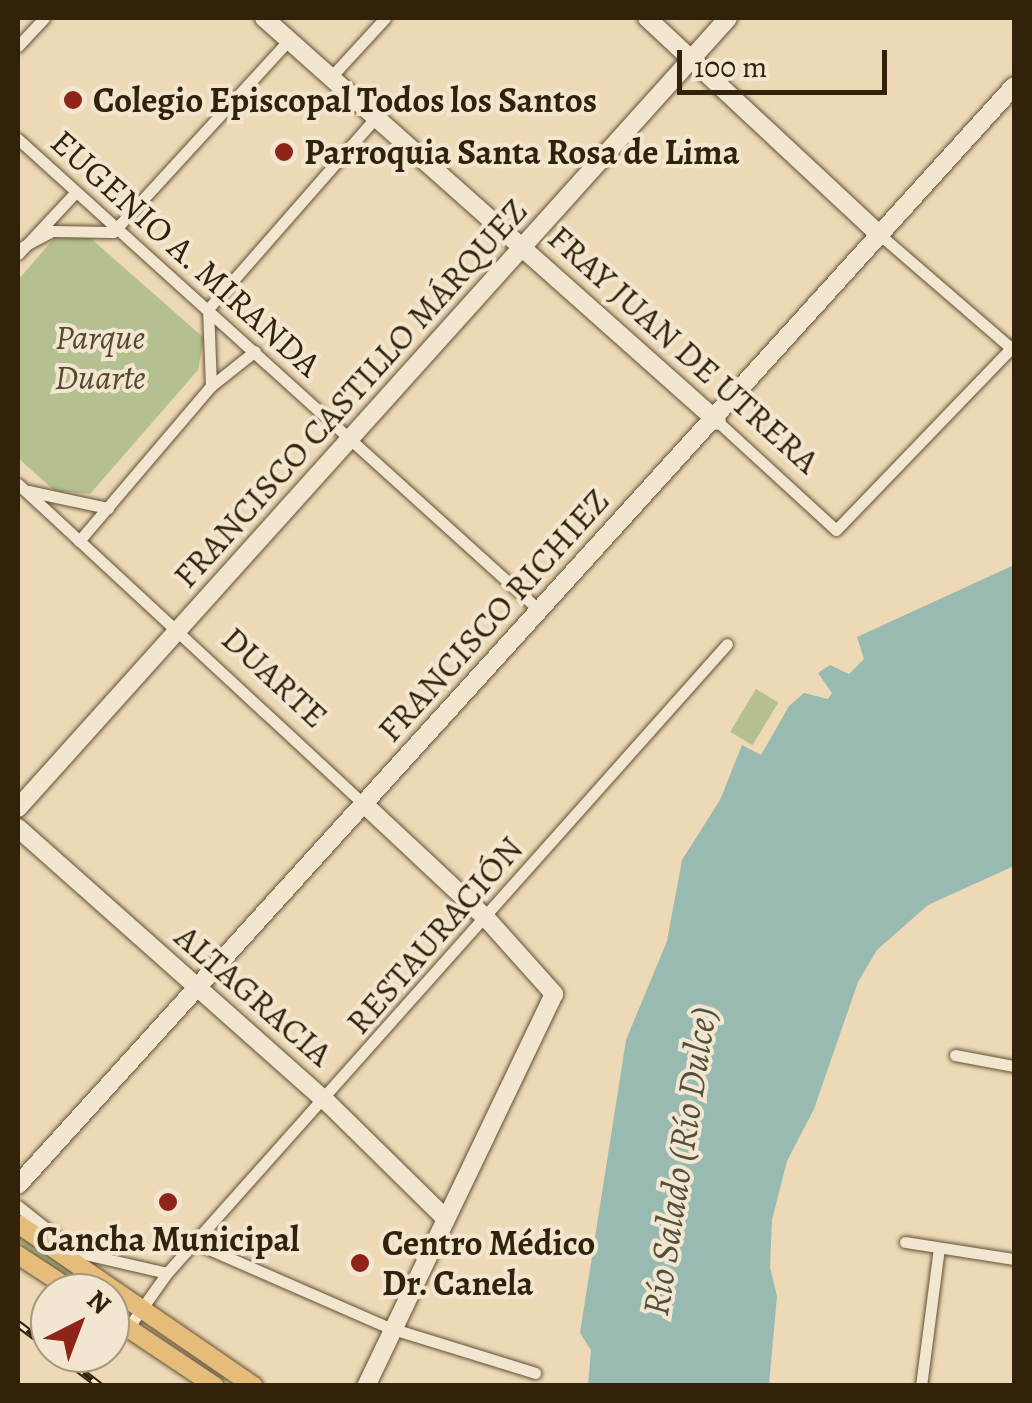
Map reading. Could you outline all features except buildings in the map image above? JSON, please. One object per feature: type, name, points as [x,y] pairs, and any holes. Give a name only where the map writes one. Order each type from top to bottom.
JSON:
[{"type":"main road","name":"FRAY JUAN DE UTRERA","points":[[264,18],[717,421]]},
{"type":"main road","points":[[647,18],[879,234]]},
{"type":"main road","name":"FRANCISCO CASTILLO MÁRQUEZ","points":[[18,808],[180,634],[728,18]]},
{"type":"main road","name":"FRANCISCO RICHIEZ","points":[[18,1186],[539,610],[717,421],[1014,86]]},
{"type":"main road","name":"DUARTE","points":[[364,804],[544,978],[553,998],[443,1216]]},
{"type":"main road","name":"ALTAGRACIA","points":[[18,828],[326,1101],[443,1216]]},
{"type":"main road","points":[[366,1386],[443,1216]]},
{"type":"main road","points":[[18,1224],[254,1386]]},
{"type":"main road","points":[[18,1255],[45,1273]]},
{"type":"main road","points":[[130,1329],[215,1386]]},
{"type":"street","points":[[18,46],[44,18]]},
{"type":"street","points":[[331,77],[385,18]]},
{"type":"street","points":[[20,250],[62,229],[113,232],[288,40]]},
{"type":"street","points":[[210,386],[208,309],[376,117]]},
{"type":"street","name":"EUGENIO A. MIRANDA","points":[[18,139],[113,232],[208,309],[353,437],[539,610]]},
{"type":"street","points":[[20,250],[74,194]]},
{"type":"street","points":[[879,234],[1013,347]]},
{"type":"street","name":"FRAY JUAN DE UTRERA","points":[[717,421],[836,530],[1013,347]]},
{"type":"street","points":[[79,541],[210,386],[255,351]]},
{"type":"street","points":[[20,487],[108,508]]},
{"type":"street","name":"DUARTE","points":[[20,487],[364,804]]},
{"type":"street","name":"RESTAURACIÓN","points":[[130,1325],[168,1273],[326,1101],[727,644]]},
{"type":"street","points":[[955,1055],[1014,1066]]},
{"type":"street","points":[[18,1206],[76,1252],[168,1273]]},
{"type":"street","points":[[904,1242],[1014,1259]]},
{"type":"street","points":[[195,1243],[390,1328],[535,1374]]},
{"type":"street","points":[[921,1386],[939,1248]]},
{"type":"green space","name":"Parque Duarte","points":[[57,235],[88,236],[204,338],[198,370],[90,494],[55,491],[18,458],[18,280]]},
{"type":"green space","points":[[756,689],[778,702],[753,745],[730,732]]},
{"type":"green space","points":[[18,1222],[91,1273],[60,1273],[18,1242]]},
{"type":"water","name":"Río Salado (Río Dulce)","points":[[1014,565],[1014,866],[928,905],[877,950],[858,982],[814,1109],[787,1161],[772,1220],[770,1267],[777,1296],[769,1385],[588,1385],[591,1350],[580,1333],[626,1040],[667,941],[682,860],[720,800],[742,745],[761,755],[789,706],[804,693],[828,699],[832,693],[818,673],[830,665],[849,674],[864,659],[857,637]]},
{"type":"railway","points":[[18,1324],[30,1333]]},
{"type":"railway","points":[[83,1373],[100,1386]]},
{"type":"place","name":"Colegio Episcopal Todos los Santos","points":[[73,100]]},
{"type":"place","name":"Parroquia Santa Rosa de Lima","points":[[284,152]]},
{"type":"place","name":"Cancha Municipal","points":[[168,1202]]},
{"type":"place","name":"Centro Médico Dr. Canela","points":[[360,1263]]}]
